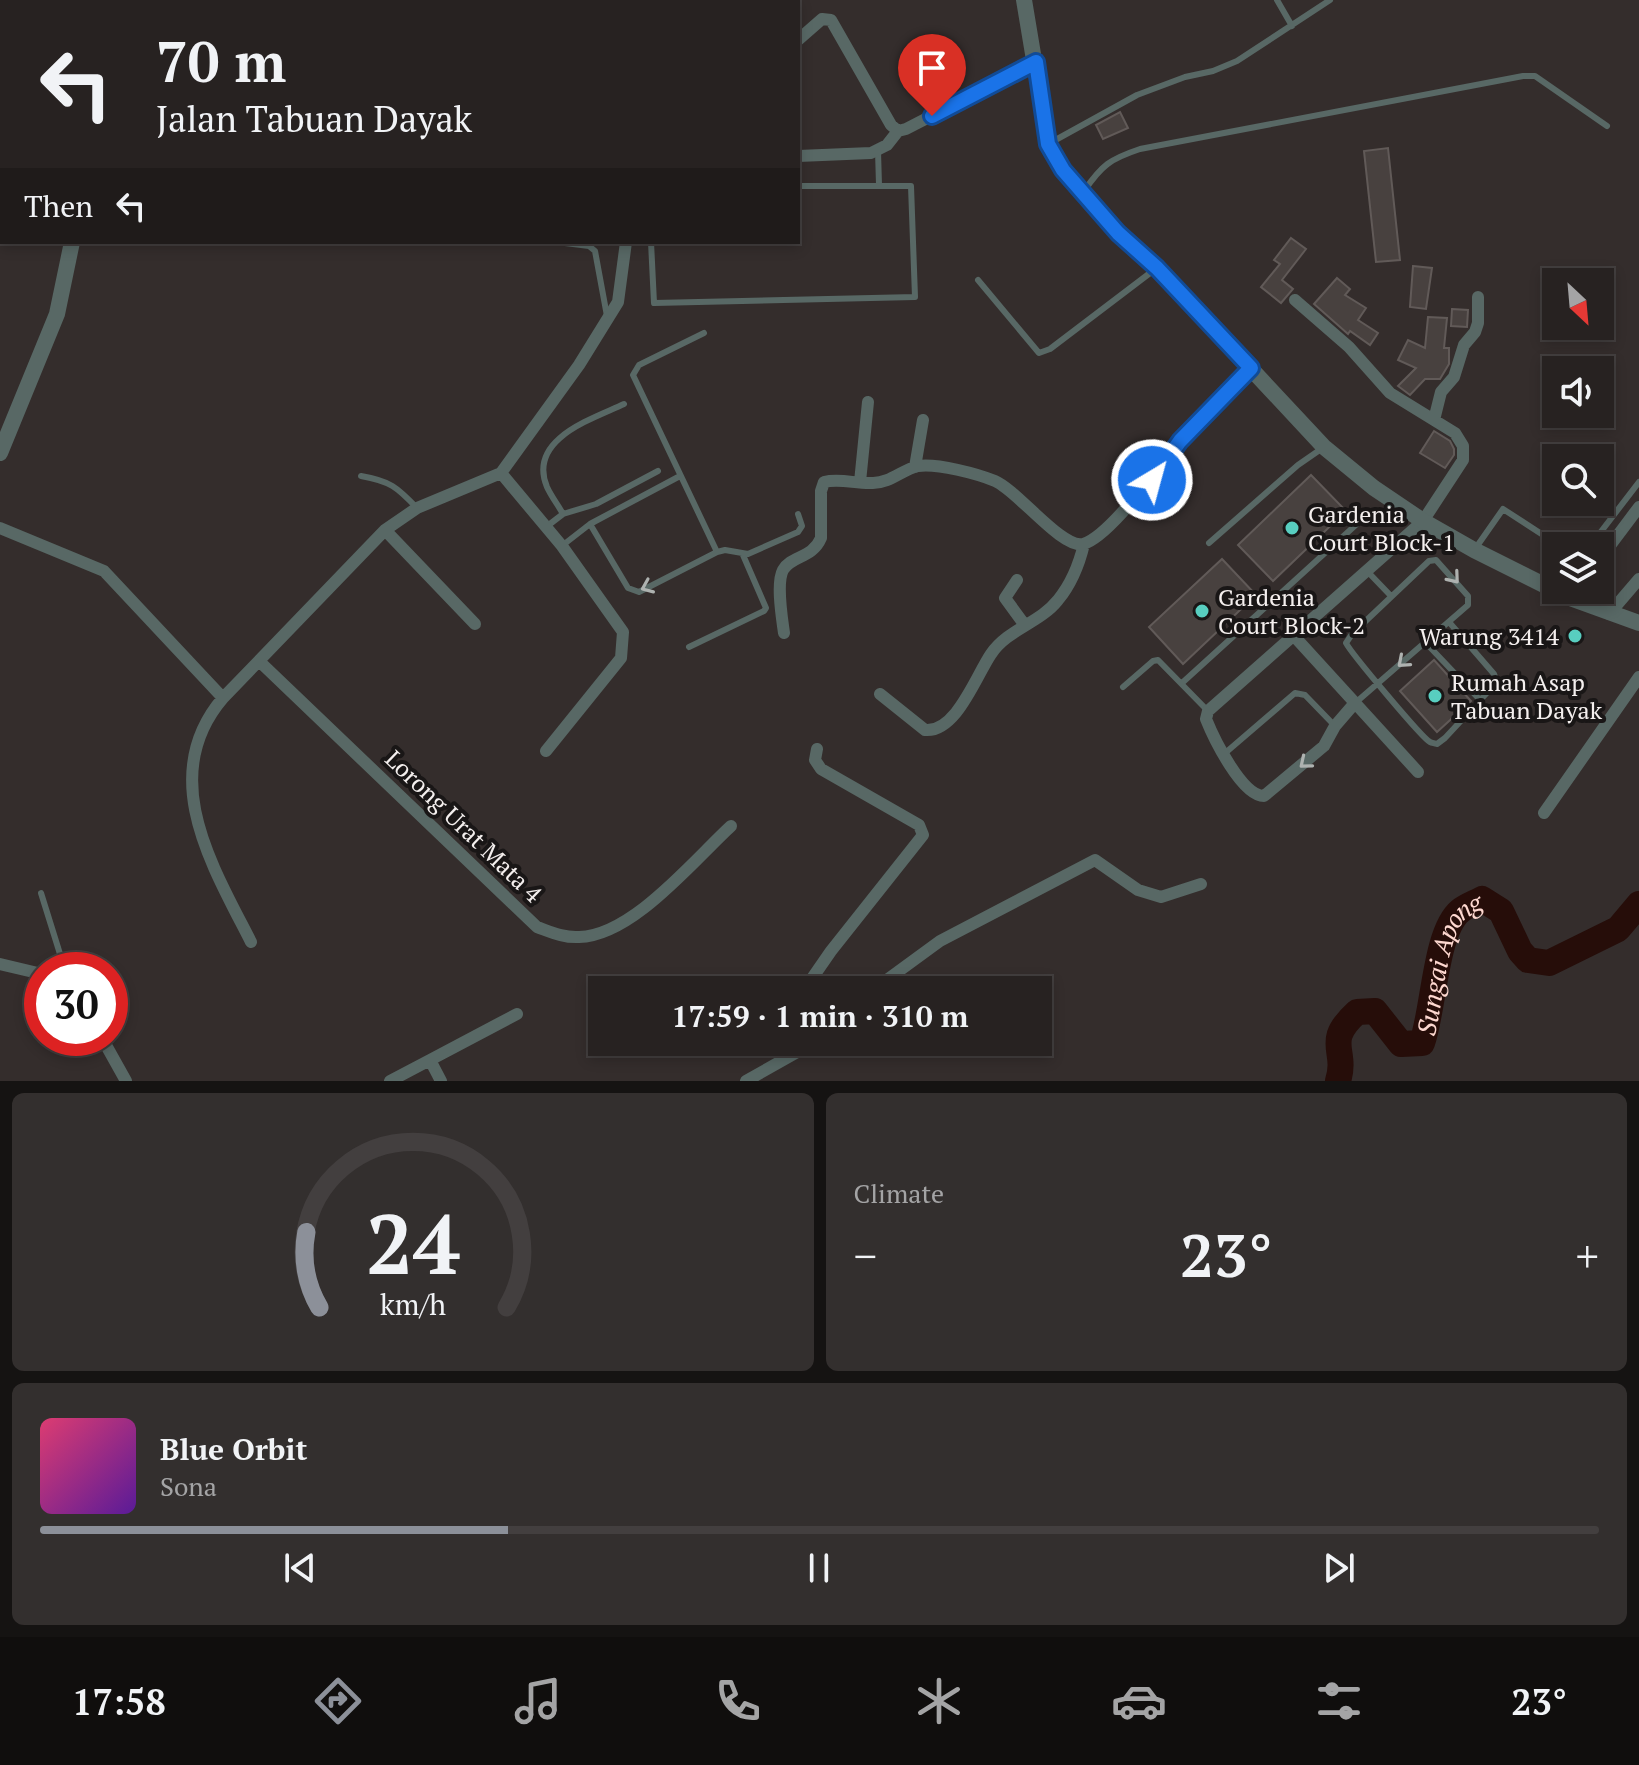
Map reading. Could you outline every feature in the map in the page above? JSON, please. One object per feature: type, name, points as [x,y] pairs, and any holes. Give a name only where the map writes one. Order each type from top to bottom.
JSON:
[{"type":"street","points":[[1024,0],[1048,144],[1082,194],[1118,233],[1157,268],[1324,447],[1374,488],[1423,521],[1474,550],[1542,582]]},
{"type":"street","points":[[800,38],[818,21],[831,20],[891,125],[898,131]]},
{"type":"street","points":[[800,156],[851,156],[878,151],[898,131],[1036,62]]},
{"type":"street","points":[[0,453],[57,314],[72,244]]},
{"type":"street","points":[[251,942],[200,838],[192,784],[193,761],[207,716],[385,530],[417,508],[501,473],[579,365],[618,302],[626,244]]},
{"type":"street","points":[[1434,420],[1441,392],[1454,377],[1464,345],[1475,332],[1478,297]]},
{"type":"street","points":[[1295,300],[1349,347],[1390,393],[1455,433],[1464,453],[1463,460],[1423,521],[1208,711],[1206,719],[1224,754],[1249,791],[1264,796],[1324,746],[1335,726],[1354,704]]},
{"type":"street","points":[[784,633],[780,591],[782,571],[818,545],[821,538],[821,486],[831,480],[881,483],[922,466],[972,473],[1013,491],[1059,535],[1084,544],[1102,531],[1152,480],[1180,441],[1251,368]]},
{"type":"street","points":[[860,482],[868,402]]},
{"type":"street","points":[[915,467],[923,420]]},
{"type":"street","points":[[501,473],[562,546],[623,632],[621,658],[546,751]]},
{"type":"street","points":[[1614,540],[1639,507]]},
{"type":"street","points":[[0,528],[104,571],[223,698]]},
{"type":"street","points":[[385,530],[475,624]]},
{"type":"street","points":[[880,694],[925,730],[940,729],[953,716],[992,652],[1024,624],[1056,603],[1079,564],[1084,544]]},
{"type":"street","points":[[1609,614],[1639,579]]},
{"type":"street","points":[[1017,580],[1005,598],[1024,624]]},
{"type":"street","points":[[1589,604],[1639,623]]},
{"type":"street","points":[[1294,636],[1418,772]]},
{"type":"street","name":"Lorong Urat Mata 4","points":[[259,661],[537,927],[557,934],[576,938],[613,930],[639,913],[731,826]]},
{"type":"street","points":[[1544,813],[1639,677]]},
{"type":"street","points":[[814,976],[923,835],[919,825],[821,769],[815,760],[817,749]]},
{"type":"street","points":[[892,976],[940,941],[1095,860],[1138,890],[1161,897],[1201,884]]},
{"type":"street","points":[[0,964],[24,970]]},
{"type":"street","points":[[390,1081],[517,1014]]},
{"type":"street","points":[[112,1056],[126,1081]]},
{"type":"street","points":[[746,1081],[767,1076],[792,1056]]},
{"type":"street","points":[[430,1060],[441,1081]]},
{"type":"lane","points":[[1277,0],[1292,26]]},
{"type":"lane","points":[[1048,144],[1137,95],[1237,61],[1330,0]]},
{"type":"lane","points":[[1082,194],[1100,168],[1113,158],[1140,149],[1523,76],[1535,76],[1607,126]]},
{"type":"lane","points":[[878,151],[879,185]]},
{"type":"lane","points":[[651,244],[654,303],[915,297],[911,186],[800,186]]},
{"type":"lane","points":[[573,244],[589,246],[595,251],[607,319]]},
{"type":"lane","points":[[978,280],[1039,353],[1050,349],[1157,268]]},
{"type":"lane","points":[[704,333],[639,365],[634,371],[634,379],[717,552]]},
{"type":"lane","points":[[563,514],[547,489],[544,458],[566,432],[624,404]]},
{"type":"lane","points":[[1209,543],[1298,465],[1324,447]]},
{"type":"lane","points":[[546,527],[563,514],[596,504],[658,471]]},
{"type":"lane","points":[[361,476],[384,480],[396,487],[417,508]]},
{"type":"lane","points":[[562,546],[590,524],[680,476]]},
{"type":"lane","points":[[1601,532],[1639,482]]},
{"type":"lane","points":[[1474,550],[1503,509],[1542,534]]},
{"type":"lane","points":[[1182,683],[1370,512]]},
{"type":"lane","points":[[590,524],[628,588],[635,592],[717,552],[725,550],[743,555],[798,532],[802,526],[798,514]]},
{"type":"lane","points":[[689,647],[766,608],[743,555]]},
{"type":"lane","points":[[1354,704],[1378,684],[1468,605],[1469,599],[1436,560],[1429,561],[1391,596],[1346,643],[1378,684],[1432,743],[1441,742],[1495,686],[1496,678],[1449,622]]},
{"type":"lane","points":[[1367,571],[1391,596]]},
{"type":"lane","points":[[1425,642],[1481,701]]},
{"type":"lane","points":[[1123,687],[1158,660],[1208,711]]},
{"type":"lane","points":[[1224,754],[1295,693],[1305,695],[1335,726]]},
{"type":"lane","points":[[41,893],[59,952]]},
{"type":"building","points":[[1120,112],[1128,128],[1103,139],[1096,125]]},
{"type":"building","points":[[1388,148],[1400,260],[1376,262],[1364,151]]},
{"type":"building","points":[[1291,238],[1306,249],[1282,280],[1293,289],[1281,303],[1261,287],[1280,264],[1274,260]]},
{"type":"building","points":[[1413,266],[1432,268],[1426,309],[1410,307]]},
{"type":"building","points":[[1337,278],[1350,289],[1345,295],[1366,308],[1358,320],[1378,333],[1370,345],[1350,331],[1348,334],[1314,304]]},
{"type":"building","points":[[1452,309],[1468,310],[1467,327],[1451,326]]},
{"type":"building","points":[[1428,317],[1447,318],[1444,348],[1449,348],[1449,364],[1440,379],[1425,379],[1410,395],[1398,386],[1416,368],[1398,360],[1408,340],[1425,348]]},
{"type":"building","points":[[1434,431],[1450,441],[1454,449],[1454,455],[1445,468],[1420,453]]},
{"type":"building","name":"Gardenia Court Block-1","points":[[1311,475],[1346,511],[1273,581],[1238,545]]},
{"type":"building","name":"Gardenia Court Block-2","points":[[1222,559],[1256,595],[1183,664],[1149,627]]},
{"type":"building","name":"Rumah Asap Tabuan Dayak","points":[[1434,660],[1471,701],[1437,732],[1400,691]]},
{"type":"waterway","name":"Sungai Apong","points":[[1338,1081],[1341,1031],[1357,1012],[1375,1011],[1401,1044],[1422,1043],[1445,936],[1452,921],[1465,908],[1482,899],[1501,911],[1520,951],[1528,960],[1549,963],[1618,929],[1639,904]]},
{"type":"place","name":"Gardenia Court Block-1","points":[[1292,528]]},
{"type":"place","name":"Gardenia Court Block-2","points":[[1202,611]]},
{"type":"place","name":"Warung 3414","points":[[1575,636]]},
{"type":"place","name":"Rumah Asap Tabuan Dayak","points":[[1435,696]]},
{"type":"route","points":[[932,116],[1036,62],[1048,144],[1063,170],[1118,233],[1157,268],[1251,368],[1180,441],[1152,480]]}]
